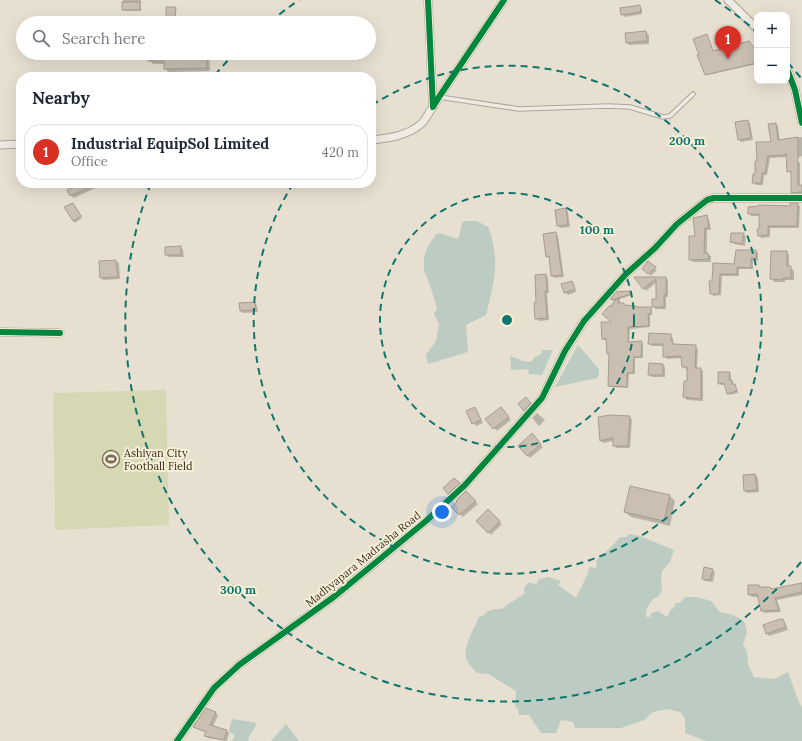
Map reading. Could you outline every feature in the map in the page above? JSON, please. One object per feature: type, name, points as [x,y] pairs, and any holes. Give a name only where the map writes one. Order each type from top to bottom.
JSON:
[{"type":"street","points":[[428,0],[433,108]]},
{"type":"street","points":[[376,139],[404,134],[414,130],[423,122],[504,0]]},
{"type":"street","points":[[728,0],[754,26]]},
{"type":"street","points":[[790,77],[795,90],[802,123]]},
{"type":"street","points":[[0,145],[16,144]]},
{"type":"street","name":"Madhyapara Madrasha Road","points":[[177,741],[214,688],[239,665],[335,596],[426,521],[465,485],[542,398],[565,351],[584,321],[626,274],[655,248],[677,224],[706,200],[714,198],[802,198]]},
{"type":"street","points":[[0,332],[60,333]]},
{"type":"lane","points":[[439,97],[519,109],[608,106],[630,107],[662,117],[670,116],[693,94]]},
{"type":"green space","name":"Ashiyan City Football Field","points":[[166,390],[169,525],[55,530],[53,393]]},
{"type":"shaded area","points":[[464,221],[477,221],[488,227],[492,239],[495,260],[492,292],[486,315],[466,325],[468,352],[428,364],[426,355],[436,341],[439,324],[434,314],[437,308],[424,271],[424,258],[427,248],[436,234],[440,233],[457,239]]},
{"type":"shaded area","points":[[578,345],[599,369],[599,375],[597,378],[555,387]]},
{"type":"shaded area","points":[[542,350],[553,350],[542,375],[529,374],[528,369],[511,370],[510,356],[523,361],[531,362],[535,357],[541,354]]},
{"type":"shaded area","points":[[629,534],[640,536],[674,550],[670,562],[662,571],[662,590],[659,596],[653,599],[648,606],[646,617],[650,617],[651,613],[658,611],[667,617],[676,603],[680,603],[685,597],[697,597],[711,601],[720,612],[733,615],[744,621],[747,632],[743,644],[747,651],[748,664],[754,677],[774,679],[788,672],[802,708],[802,741],[706,741],[685,733],[685,718],[680,712],[667,709],[653,712],[644,720],[621,728],[575,728],[573,722],[561,720],[556,733],[541,733],[529,715],[519,715],[518,709],[515,706],[516,691],[488,674],[477,673],[470,665],[466,657],[466,648],[479,617],[483,616],[488,611],[501,609],[524,594],[524,588],[528,583],[536,585],[539,579],[548,577],[561,581],[558,585],[576,598],[588,573],[589,567],[595,569],[597,566],[596,561],[620,537],[626,537]]},
{"type":"shaded area","points":[[232,719],[257,723],[248,739],[249,741],[232,741],[235,736],[229,731]]},
{"type":"shaded area","points":[[286,724],[299,741],[271,741]]},
{"type":"building","points":[[122,2],[140,2],[140,10],[122,10]]},
{"type":"building","points":[[640,5],[641,12],[621,15],[620,8]]},
{"type":"building","points":[[166,7],[176,7],[175,16],[166,16]]},
{"type":"building","points":[[646,31],[647,41],[626,43],[625,33]]},
{"type":"building","points":[[707,34],[713,51],[749,41],[754,47],[754,64],[705,75],[697,55],[699,55],[693,39]]},
{"type":"building","points":[[207,60],[207,68],[164,69],[164,61],[148,61]]},
{"type":"building","points":[[748,120],[751,138],[738,140],[735,122]]},
{"type":"building","points":[[776,123],[778,140],[798,137],[798,185],[802,185],[802,192],[791,193],[791,171],[787,172],[786,154],[781,156],[768,156],[765,173],[762,173],[761,183],[752,183],[753,174],[755,174],[755,161],[757,161],[756,142],[771,142],[768,124]]},
{"type":"building","points":[[71,188],[87,188],[70,196],[67,190]]},
{"type":"building","points":[[73,203],[81,216],[73,221],[64,207]]},
{"type":"building","points":[[790,203],[798,203],[797,226],[768,226],[768,235],[758,236],[757,229],[759,229],[759,214],[748,214],[748,207],[759,205],[790,206]]},
{"type":"building","points":[[566,208],[568,225],[557,226],[555,210]]},
{"type":"building","points":[[707,215],[709,228],[705,228],[704,253],[708,253],[709,259],[689,260],[689,236],[695,236],[693,218]]},
{"type":"building","points":[[556,232],[562,275],[551,276],[549,256],[546,257],[543,234]]},
{"type":"building","points":[[731,233],[744,233],[742,244],[730,242]]},
{"type":"building","points":[[181,246],[181,255],[165,255],[165,247]]},
{"type":"building","points":[[736,250],[756,250],[756,259],[751,258],[751,268],[737,267],[737,274],[720,274],[719,294],[710,294],[709,281],[712,281],[713,263],[734,264]]},
{"type":"building","points":[[771,251],[787,251],[787,266],[791,266],[791,278],[783,278],[783,280],[770,279]]},
{"type":"building","points":[[116,260],[118,277],[100,278],[99,261]]},
{"type":"building","points":[[648,261],[656,267],[648,274],[642,269]]},
{"type":"building","points":[[546,274],[547,291],[545,291],[547,318],[535,319],[535,275]]},
{"type":"building","points":[[634,277],[666,277],[664,307],[652,307],[652,299],[656,299],[656,279],[643,289]]},
{"type":"building","points":[[572,281],[575,289],[564,293],[561,284]]},
{"type":"building","points":[[630,291],[631,294],[611,300],[616,292]]},
{"type":"building","points":[[618,298],[618,303],[624,303],[624,305],[651,307],[651,314],[648,314],[649,326],[628,327],[628,342],[642,341],[641,357],[634,357],[633,373],[627,373],[627,387],[608,386],[609,354],[607,354],[606,339],[602,339],[601,322],[611,322],[602,314],[609,306],[612,306]]},
{"type":"building","points":[[255,302],[256,310],[240,311],[239,303]]},
{"type":"building","points":[[649,333],[671,334],[671,341],[673,341],[673,344],[696,345],[695,368],[701,368],[701,399],[683,397],[684,381],[687,381],[687,367],[682,367],[681,356],[663,357],[663,344],[648,344]]},
{"type":"building","points":[[649,363],[663,364],[663,375],[648,375]]},
{"type":"building","points":[[718,372],[730,372],[729,380],[732,380],[732,384],[735,384],[737,391],[727,394],[724,383],[718,384]]},
{"type":"building","points":[[526,397],[531,403],[524,411],[518,404]]},
{"type":"building","points":[[475,407],[481,420],[472,424],[466,411]]},
{"type":"building","points":[[501,407],[509,417],[493,429],[485,419]]},
{"type":"building","points":[[610,415],[630,416],[628,446],[613,446],[613,438],[600,441],[598,417]]},
{"type":"building","points":[[532,433],[541,444],[527,456],[518,446]]},
{"type":"building","points":[[755,474],[757,490],[744,491],[743,475]]},
{"type":"building","points":[[454,478],[460,483],[448,494],[443,488]]},
{"type":"building","points":[[630,486],[670,495],[664,521],[624,512]]},
{"type":"building","points":[[466,491],[476,501],[459,515],[451,507]]},
{"type":"building","points":[[488,509],[500,521],[488,533],[476,521]]},
{"type":"building","points":[[704,567],[713,569],[710,580],[702,579]]},
{"type":"building","points":[[802,583],[802,592],[775,598],[779,610],[761,611],[757,594],[748,595],[748,585],[759,585],[759,587],[770,587],[771,589]]},
{"type":"building","points":[[783,619],[786,627],[766,634],[763,625]]},
{"type":"building","points":[[206,708],[216,712],[210,725],[227,730],[224,740],[204,736],[206,732],[193,727]]},
{"type":"cycle path","points":[[428,0],[433,107],[504,0]]},
{"type":"cycle path","points":[[790,77],[795,90],[802,123]]},
{"type":"cycle path","points":[[177,741],[214,688],[239,665],[335,596],[426,521],[465,485],[542,398],[565,351],[584,321],[626,274],[655,248],[677,224],[707,200],[714,198],[802,198]]},
{"type":"cycle path","points":[[0,332],[60,333]]},
{"type":"place","name":"Industrial EquipSol Limited","points":[[728,59]]},
{"type":"place","name":"Ashiyan City Football Field","points":[[111,459]]}]
